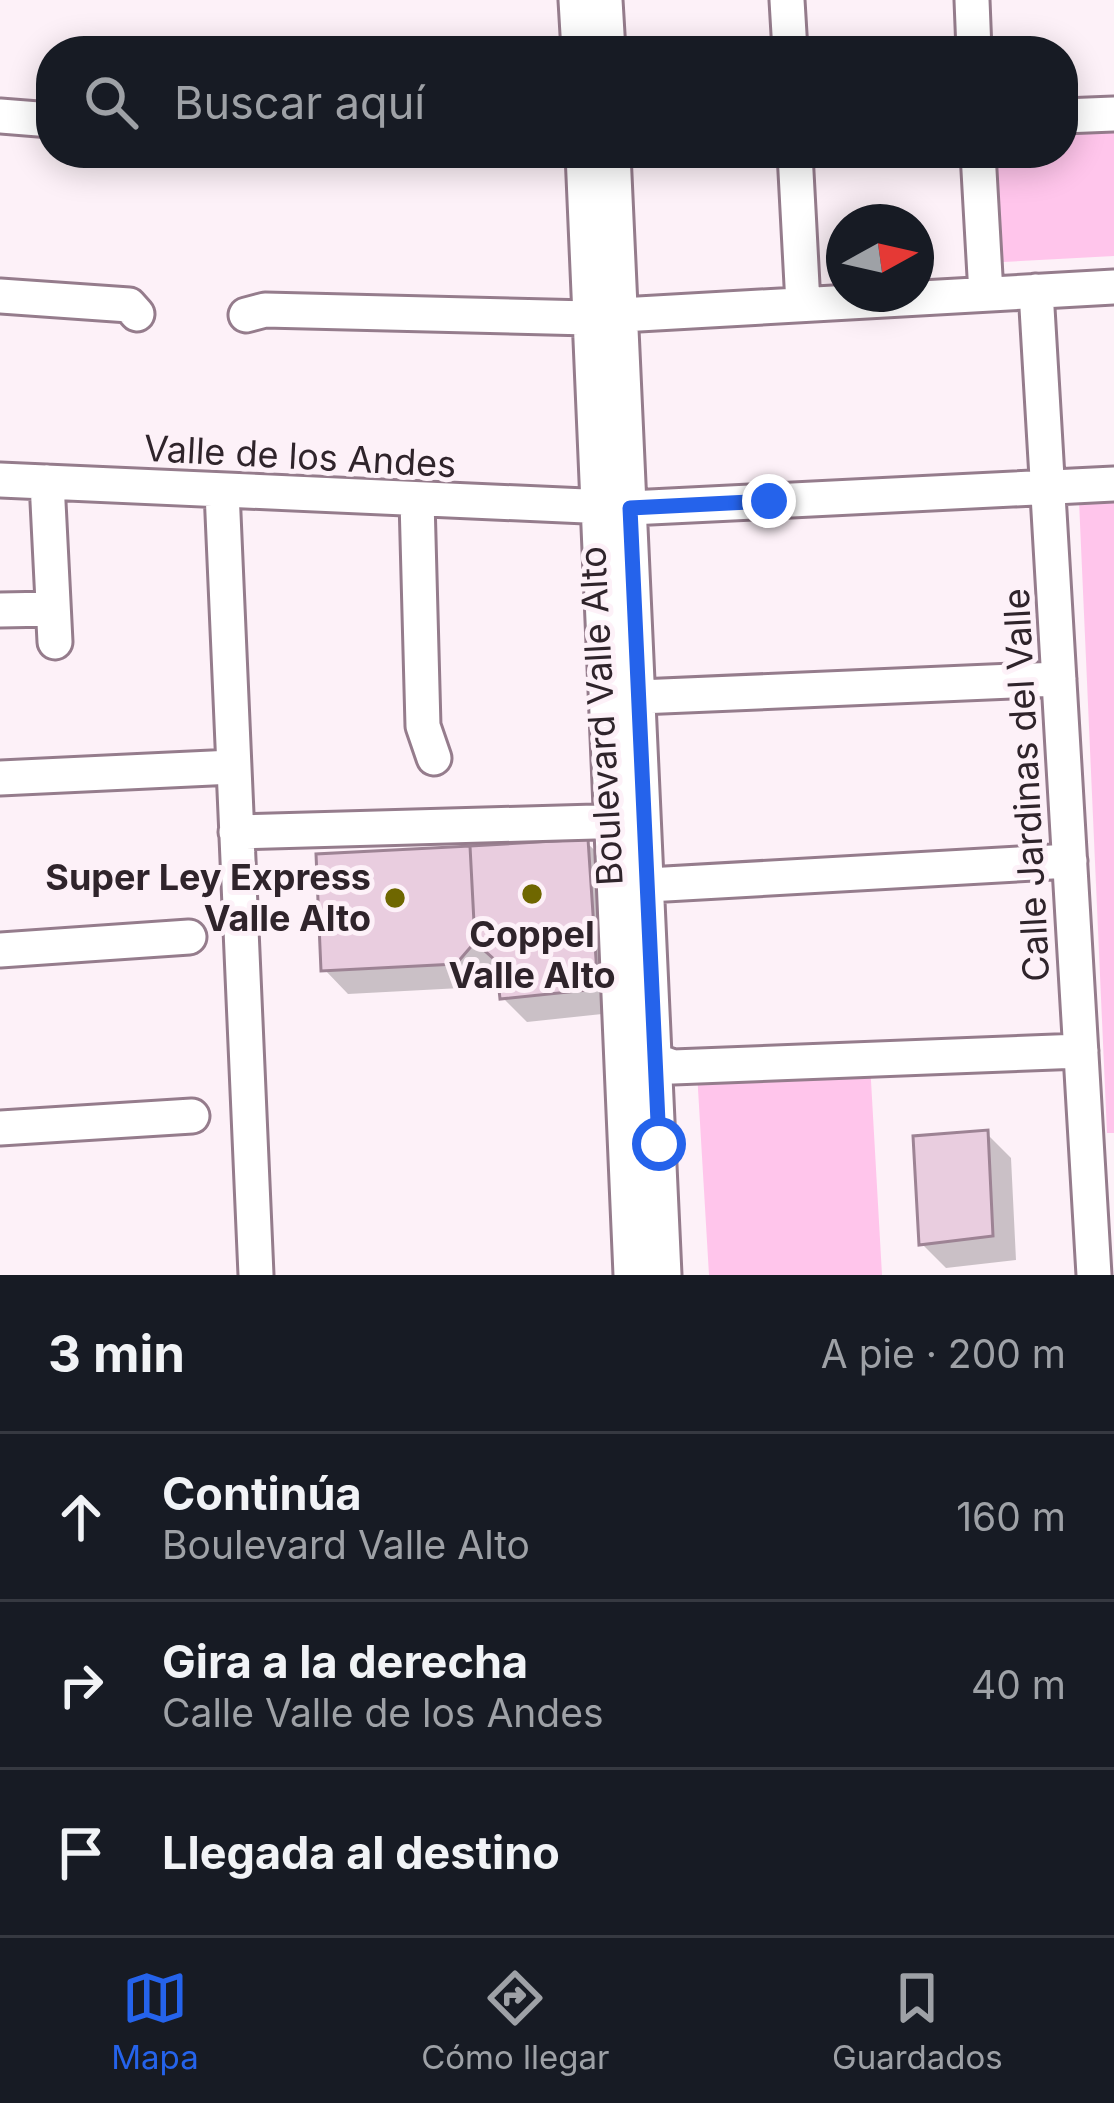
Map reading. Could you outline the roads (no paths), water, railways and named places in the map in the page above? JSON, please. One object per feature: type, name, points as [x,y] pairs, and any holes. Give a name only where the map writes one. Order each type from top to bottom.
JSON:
[{"type":"street","points":[[576,0],[578,36]]},
{"type":"street","points":[[605,0],[607,36]]},
{"type":"street","points":[[787,0],[789,36]]},
{"type":"street","points":[[972,0],[973,36]]},
{"type":"street","points":[[1078,115],[1114,113]]},
{"type":"street","points":[[0,116],[36,119]]},
{"type":"street","name":"Boulevard Valle Alto","points":[[585,168],[605,316]]},
{"type":"street","name":"Boulevard Valle Alto","points":[[612,168],[605,316],[627,821],[639,1055],[664,1275]]},
{"type":"street","points":[[796,168],[803,304]]},
{"type":"street","points":[[979,168],[986,294]]},
{"type":"street","points":[[246,315],[265,310],[605,316],[1114,287]]},
{"type":"street","name":"Calle Jardinas del Valle","points":[[1036,291],[1081,1051],[1100,1142],[1094,1275]]},
{"type":"street","points":[[0,296],[129,304],[137,314]]},
{"type":"street","name":"Valle de los Andes","points":[[0,480],[613,508],[1114,484]]},
{"type":"street","points":[[0,610],[54,626],[47,482]]},
{"type":"street","points":[[222,491],[256,1275]]},
{"type":"street","points":[[417,500],[423,726],[434,758]]},
{"type":"street","name":"Boulevard Valle Alto","points":[[613,508],[639,697],[627,821],[648,885],[632,1275]]},
{"type":"street","points":[[639,697],[1059,680]]},
{"type":"street","points":[[0,778],[233,766]]},
{"type":"street","points":[[236,832],[627,821]]},
{"type":"street","points":[[648,885],[1070,861]]},
{"type":"street","points":[[0,950],[189,938]]},
{"type":"street","points":[[639,1055],[674,1066],[1081,1051]]},
{"type":"street","points":[[0,1128],[192,1116]]},
{"type":"place","name":"Coppel Valle Alto","points":[[532,894]]},
{"type":"place","name":"Super Ley Express Valle Alto","points":[[395,898]]}]
